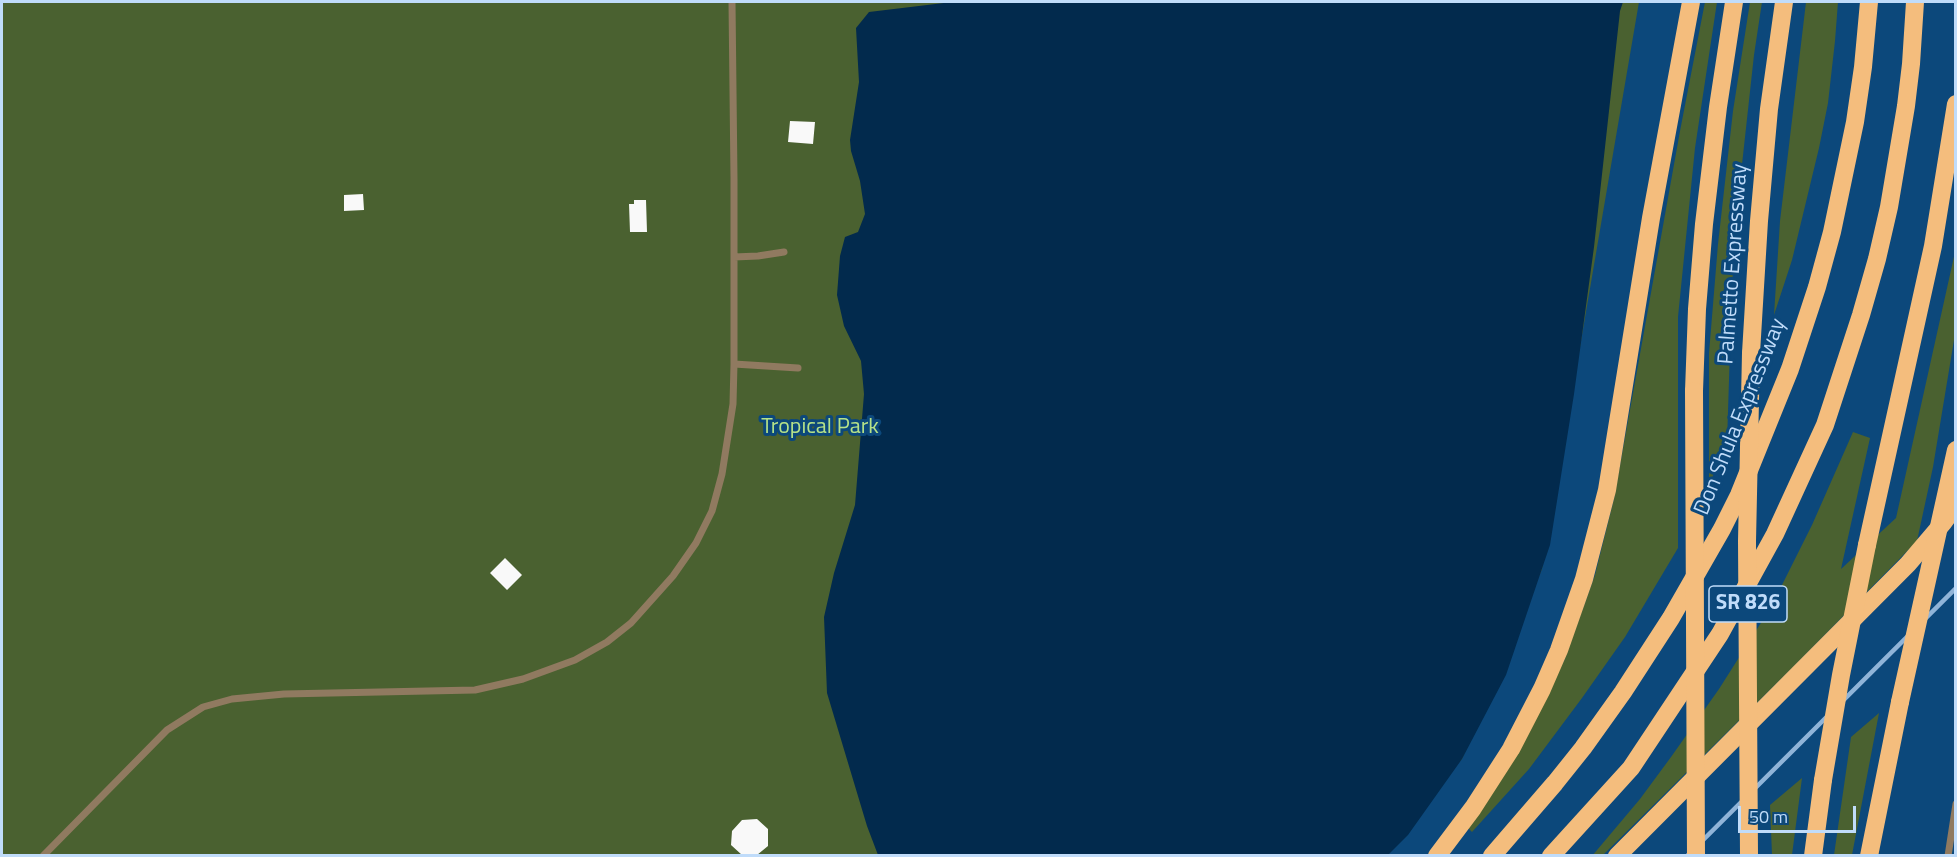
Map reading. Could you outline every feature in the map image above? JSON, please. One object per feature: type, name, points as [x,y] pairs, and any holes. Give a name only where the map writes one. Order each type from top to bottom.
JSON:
[{"type":"highway","points":[[1437,855],[1473,808],[1511,749],[1559,650],[1584,579],[1607,489],[1651,218],[1691,2]]},
{"type":"highway","points":[[1696,855],[1694,391],[1697,309],[1715,126],[1734,2]]},
{"type":"highway","name":"Palmetto Expressway","points":[[1749,855],[1747,541],[1751,353],[1769,109],[1784,2]]},
{"type":"highway","name":"Don Shula Expressway","points":[[1492,855],[1555,783],[1623,692],[1671,618],[1739,495],[1793,359],[1817,287],[1832,232],[1855,122],[1869,2]]},
{"type":"highway","points":[[1551,855],[1630,768],[1720,634],[1776,534],[1825,425],[1862,315],[1889,207],[1906,106],[1915,2]]},
{"type":"highway","points":[[1813,855],[1841,675],[1867,545],[1933,246],[1956,104]]},
{"type":"highway","points":[[1869,855],[1900,702],[1956,450]]},
{"type":"highway","points":[[1617,855],[1908,564],[1956,505]]},
{"type":"highway","points":[[1875,831],[1875,855]]},
{"type":"lane","points":[[43,855],[167,730],[203,707],[225,701],[265,696],[449,692],[489,688],[575,660],[607,642],[655,598],[685,560],[703,532],[716,502],[731,417],[735,364],[732,2]]},
{"type":"lane","points":[[734,257],[784,252]]},
{"type":"lane","points":[[735,364],[798,368]]},
{"type":"lane","points":[[1948,855],[1956,804]]},
{"type":"green space","name":"Tropical Park","points":[[2,2],[1639,2],[1542,569],[1462,759],[1377,855],[2,856]]},
{"type":"green space","points":[[1705,2],[1717,2],[1695,148],[1678,317],[1678,548],[1625,637],[1582,698],[1529,769],[1472,832],[1468,828],[1564,661],[1595,575],[1614,499]]},
{"type":"green space","points":[[1750,2],[1762,2],[1738,201],[1732,286],[1727,443],[1709,485],[1709,353],[1718,244],[1733,111]]},
{"type":"green space","points":[[1806,2],[1838,2],[1835,41],[1828,103],[1819,148],[1792,260],[1774,315],[1780,221]]},
{"type":"green space","points":[[1955,252],[1955,334],[1933,467],[1917,541],[1603,855],[1592,856],[1640,799],[1671,757],[1719,689],[1771,607],[1812,525],[1853,432],[1870,438],[1841,569],[1896,518]]},
{"type":"green space","points":[[1879,713],[1852,855],[1834,855],[1851,737]]},
{"type":"green space","points":[[1802,778],[1792,855],[1772,855],[1770,805]]},
{"type":"water","points":[[952,2],[1623,2],[1620,11],[1594,247],[1550,545],[1506,675],[1462,759],[1408,835],[1388,855],[878,855],[827,693],[824,617],[834,573],[855,505],[864,394],[861,361],[844,326],[837,295],[840,256],[845,237],[858,232],[865,214],[850,140],[859,82],[856,28],[869,12]]},
{"type":"building","points":[[790,121],[815,122],[813,144],[788,142]]},
{"type":"building","points":[[363,194],[364,210],[344,211],[344,195]]},
{"type":"building","points":[[634,200],[646,200],[647,232],[630,232],[629,204],[634,204]]},
{"type":"building","points":[[505,558],[522,575],[507,590],[490,573]]},
{"type":"building","points":[[757,819],[768,829],[768,846],[757,855],[742,855],[731,845],[732,831],[742,820]]},
{"type":"railway","points":[[1687,856],[1956,588]]}]
